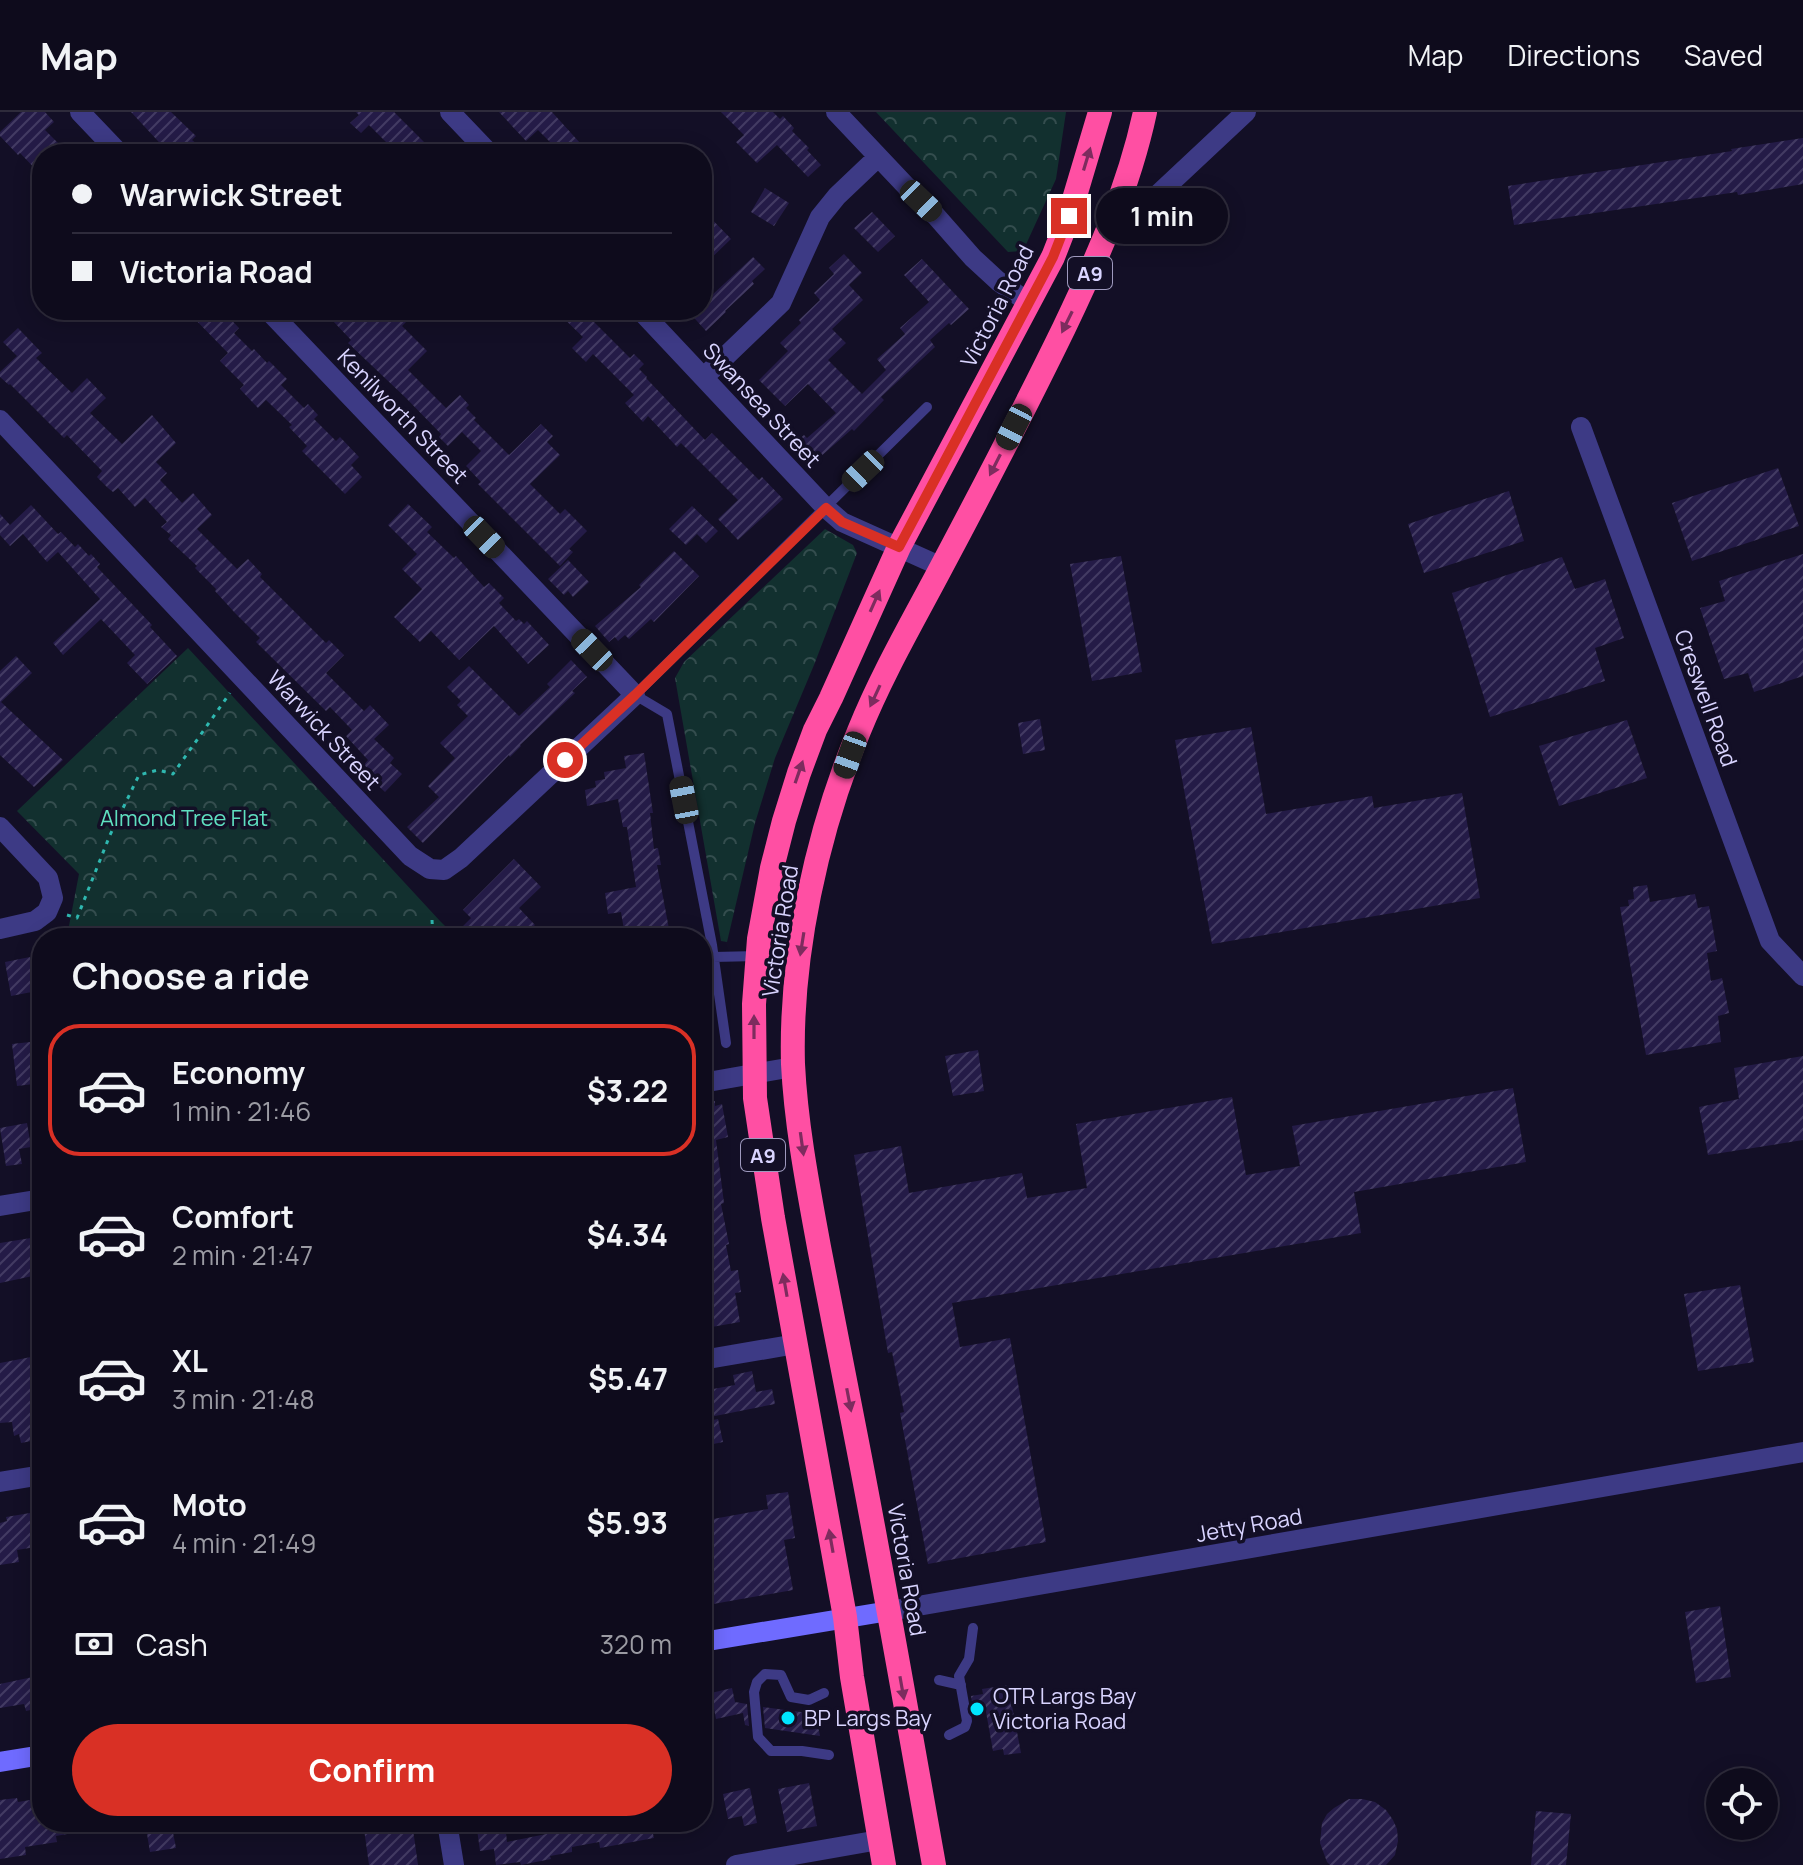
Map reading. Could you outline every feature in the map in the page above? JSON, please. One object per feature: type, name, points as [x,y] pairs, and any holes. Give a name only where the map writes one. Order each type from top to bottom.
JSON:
[{"type":"highway","name":"Victoria Road","points":[[884,1865],[852,1677],[845,1617],[755,1098],[754,1004],[759,939],[772,868],[799,773],[815,730],[899,547],[1053,257],[1069,216],[1100,112]]},
{"type":"highway","name":"Victoria Road","points":[[934,1865],[811,1204],[793,1067],[794,990],[814,872],[832,803],[859,730],[1090,273],[1134,154],[1145,112]]},
{"type":"street","points":[[80,112],[110,144]]},
{"type":"street","points":[[450,112],[480,144]]},
{"type":"street","points":[[836,112],[973,258],[1029,303]]},
{"type":"street","points":[[1107,231],[1136,215],[1246,112]]},
{"type":"street","points":[[704,377],[781,303],[820,217],[878,157]]},
{"type":"street","name":"Kenilworth Street","points":[[278,320],[635,695]]},
{"type":"street","name":"Swansea Street","points":[[650,320],[842,522],[942,567]]},
{"type":"street","name":"Warwick Street","points":[[0,420],[410,856],[430,869],[444,870],[461,858],[635,695]]},
{"type":"street","name":"Creswell Road","points":[[1581,427],[1770,941],[1803,976]]},
{"type":"street","points":[[0,827],[48,878],[53,898],[48,909],[35,921],[0,929]]},
{"type":"street","points":[[712,1081],[793,1067]]},
{"type":"street","points":[[0,1206],[32,1201]]},
{"type":"street","points":[[712,1358],[796,1344]]},
{"type":"street","name":"Jetty Road","points":[[712,1640],[1803,1452]]},
{"type":"street","points":[[0,1482],[32,1477]]},
{"type":"street","points":[[0,1762],[32,1757]]},
{"type":"street","points":[[449,1832],[454,1865]]},
{"type":"street","points":[[736,1865],[879,1840]]},
{"type":"lane","points":[[708,928],[667,714],[635,695],[927,407]]},
{"type":"lane","points":[[712,952],[726,1043]]},
{"type":"lane","points":[[713,957],[758,956]]},
{"type":"lane","points":[[949,1735],[965,1727],[967,1721],[959,1676],[969,1659],[973,1628]]},
{"type":"lane","points":[[824,1693],[809,1700],[791,1697],[781,1675],[765,1674],[757,1682],[754,1692],[758,1737],[771,1751],[829,1755]]},
{"type":"lane","points":[[939,1680],[961,1685]]},
{"type":"path","points":[[48,909],[77,918],[110,835],[139,775],[158,770],[173,774],[230,692]]},
{"type":"path","points":[[432,920],[432,928]]},
{"type":"green space","points":[[876,112],[1066,112],[1056,179],[1023,251],[1008,252]]},
{"type":"green space","points":[[825,529],[853,545],[857,553],[775,758],[755,823],[727,942],[721,941],[675,678],[684,662]]},
{"type":"green space","name":"Almond Tree Flat","points":[[188,648],[447,928],[69,928],[79,874],[17,811]]},
{"type":"building","points":[[21,112],[45,112],[54,122],[45,130],[59,144],[32,144],[32,166],[20,153],[18,155],[0,136],[0,132]]},
{"type":"building","points":[[131,112],[171,112],[196,136],[192,140],[197,144],[161,144]]},
{"type":"building","points":[[356,112],[394,112],[426,144],[388,144],[369,125],[361,133],[350,123],[359,115]]},
{"type":"building","points":[[499,112],[552,112],[581,144],[552,144],[538,130],[526,141]]},
{"type":"building","points":[[721,112],[773,112],[780,119],[783,116],[821,165],[808,177],[777,145],[757,163],[736,142],[744,135]]},
{"type":"building","points":[[1803,138],[1803,184],[1514,225],[1508,186]]},
{"type":"building","points":[[765,188],[789,203],[774,226],[751,212]]},
{"type":"building","points":[[872,212],[895,236],[878,252],[854,228]]},
{"type":"building","points":[[712,219],[731,239],[712,257]]},
{"type":"building","points":[[844,254],[862,273],[849,285],[863,300],[832,329],[846,343],[828,360],[862,394],[886,370],[877,359],[905,334],[900,328],[929,302],[904,275],[922,259],[969,309],[930,340],[935,347],[881,397],[884,400],[854,431],[852,429],[810,466],[792,445],[804,435],[807,438],[836,413],[808,384],[785,406],[759,380],[788,351],[780,343],[820,300],[814,293],[834,274],[829,268]]},
{"type":"building","points":[[753,257],[765,269],[706,331],[696,320],[712,320],[712,295]]},
{"type":"building","points":[[196,320],[231,320],[239,328],[234,333],[287,379],[281,385],[304,408],[308,404],[318,415],[314,419],[336,441],[340,437],[359,457],[351,465],[362,477],[345,494],[302,451],[307,446],[289,427],[292,425],[266,400],[258,408],[240,389],[244,385],[220,361],[228,353]]},
{"type":"building","points":[[332,320],[406,320],[402,326],[427,351],[408,370],[446,408],[460,395],[469,405],[466,408],[476,418],[474,420],[509,455],[541,424],[553,436],[547,442],[560,455],[530,484],[560,514],[565,509],[587,531],[569,549],[573,552],[560,566],[478,484],[481,482],[466,466],[481,451],[462,432],[448,446],[439,437],[441,434],[348,343],[351,340]]},
{"type":"building","points":[[565,320],[592,320],[630,358],[634,354],[644,364],[639,369],[646,378],[705,440],[712,433],[759,480],[762,477],[783,499],[738,540],[718,519],[738,500],[681,443],[677,447],[648,416],[643,422],[625,403],[634,395],[593,354],[586,362],[572,348],[583,337]]},
{"type":"building","points":[[18,328],[42,353],[36,358],[72,393],[87,378],[106,398],[90,413],[122,444],[152,415],[176,443],[156,462],[167,473],[160,480],[182,503],[193,493],[212,515],[197,529],[237,569],[248,559],[262,574],[260,577],[326,643],[329,640],[344,655],[326,673],[364,711],[370,705],[389,725],[374,739],[394,758],[390,763],[402,774],[385,792],[372,780],[376,776],[364,765],[368,760],[346,736],[352,730],[330,707],[326,711],[256,642],[260,638],[215,591],[195,568],[197,566],[168,539],[171,535],[161,527],[167,522],[145,498],[135,507],[118,488],[113,492],[108,488],[97,477],[102,471],[67,435],[64,438],[0,377],[0,372],[17,356],[3,342]]},
{"type":"building","points":[[1778,468],[1799,526],[1692,561],[1672,503]]},
{"type":"building","points":[[1509,491],[1524,541],[1424,573],[1408,524]]},
{"type":"building","points":[[408,504],[432,527],[427,532],[454,558],[456,556],[484,587],[489,583],[504,598],[499,603],[516,621],[519,619],[524,624],[527,621],[549,645],[528,664],[494,626],[459,660],[431,631],[420,642],[394,617],[422,589],[402,569],[417,554],[388,525]]},
{"type":"building","points":[[31,505],[58,534],[61,532],[75,547],[78,544],[89,556],[91,554],[100,564],[97,567],[177,656],[147,684],[127,663],[135,655],[101,619],[63,655],[53,643],[100,599],[58,552],[47,562],[23,534],[10,546],[0,535],[0,514],[10,525]]},
{"type":"building","points":[[692,506],[718,531],[706,543],[697,534],[686,545],[669,529]]},
{"type":"building","points":[[674,551],[699,576],[654,622],[651,619],[629,639],[625,635],[618,641],[615,637],[609,642],[595,626],[641,587],[639,585]]},
{"type":"building","points":[[1803,554],[1803,676],[1754,692],[1748,673],[1724,679],[1700,608],[1725,601],[1719,581]]},
{"type":"building","points":[[1121,556],[1142,672],[1092,681],[1070,564]]},
{"type":"building","points":[[1562,557],[1575,589],[1605,579],[1624,638],[1595,648],[1605,681],[1490,717],[1452,593]]},
{"type":"building","points":[[568,560],[589,582],[573,597],[568,591],[564,595],[548,579]]},
{"type":"building","points":[[16,656],[32,673],[1,702],[63,760],[34,787],[0,755],[0,671]]},
{"type":"building","points":[[571,660],[587,677],[572,691],[575,693],[423,843],[407,827],[439,797],[428,786],[455,758],[440,743],[468,716],[457,705],[461,701],[447,687],[469,666],[519,716],[550,687],[547,684]]},
{"type":"building","points":[[1040,719],[1045,750],[1023,754],[1018,723]]},
{"type":"building","points":[[1627,720],[1647,778],[1559,806],[1539,746]]},
{"type":"building","points":[[1251,727],[1266,814],[1372,796],[1374,808],[1462,793],[1480,898],[1212,944],[1175,740]]},
{"type":"building","points":[[644,753],[653,813],[650,813],[654,849],[658,848],[661,865],[657,865],[669,928],[624,928],[621,912],[608,914],[605,893],[636,887],[627,827],[623,827],[618,799],[587,806],[585,790],[596,787],[595,781],[605,779],[604,772],[626,768],[624,756]]},
{"type":"building","points":[[514,859],[541,887],[519,908],[535,925],[532,928],[461,928],[471,918],[463,910]]},
{"type":"building","points":[[1647,885],[1650,902],[1695,894],[1698,908],[1709,906],[1717,951],[1707,953],[1711,981],[1722,978],[1729,1013],[1718,1016],[1721,1042],[1646,1055],[1620,907],[1629,906],[1628,900],[1634,899],[1633,887]]},
{"type":"building","points":[[30,957],[32,992],[11,996],[5,962]]},
{"type":"building","points":[[30,1042],[32,1084],[17,1086],[12,1044]]},
{"type":"building","points":[[978,1050],[984,1091],[953,1096],[945,1056]]},
{"type":"building","points":[[1803,1056],[1803,1140],[1708,1155],[1699,1107],[1739,1099],[1734,1068]]},
{"type":"building","points":[[1513,1088],[1526,1162],[1354,1192],[1361,1233],[952,1303],[960,1347],[1010,1338],[1046,1542],[928,1564],[900,1413],[904,1412],[892,1352],[888,1353],[854,1155],[901,1146],[909,1193],[1022,1173],[1027,1198],[1087,1188],[1076,1124],[1232,1097],[1246,1175],[1300,1166],[1292,1126]]},
{"type":"building","points":[[712,1101],[715,1101],[715,1106],[722,1104],[728,1137],[716,1140],[724,1203],[721,1204],[731,1271],[738,1270],[741,1292],[735,1293],[740,1322],[712,1327]]},
{"type":"building","points":[[27,1123],[31,1147],[19,1149],[22,1164],[6,1166],[0,1128]]},
{"type":"building","points":[[32,1238],[32,1276],[0,1283],[0,1243]]},
{"type":"building","points":[[1740,1285],[1754,1362],[1698,1371],[1684,1294]]},
{"type":"building","points":[[31,1357],[32,1441],[21,1443],[19,1434],[14,1436],[12,1422],[0,1423],[0,1363]]},
{"type":"building","points":[[752,1371],[756,1392],[772,1389],[775,1404],[712,1417],[712,1389],[735,1385],[733,1375]]},
{"type":"building","points":[[718,1419],[723,1442],[712,1444],[712,1420]]},
{"type":"building","points":[[788,1492],[795,1538],[784,1540],[793,1590],[712,1604],[712,1519],[768,1509],[766,1495]]},
{"type":"building","points":[[32,1513],[32,1548],[17,1550],[19,1562],[0,1565],[0,1523],[7,1521],[6,1517]]},
{"type":"building","points":[[1720,1606],[1731,1677],[1696,1683],[1685,1612]]},
{"type":"building","points":[[32,1677],[32,1710],[26,1711],[24,1704],[0,1708],[0,1684]]},
{"type":"building","points":[[1008,1685],[1021,1753],[1004,1755],[1003,1749],[993,1751],[986,1712],[974,1715],[971,1696],[983,1694],[982,1689]]},
{"type":"building","points":[[732,1688],[735,1702],[747,1704],[749,1726],[745,1725],[743,1713],[716,1719],[712,1693]]},
{"type":"building","points":[[763,1707],[816,1714],[820,1736],[765,1728]]},
{"type":"building","points":[[809,1783],[817,1826],[787,1832],[778,1789]]},
{"type":"building","points":[[750,1788],[757,1823],[744,1826],[742,1816],[728,1819],[723,1794]]},
{"type":"building","points":[[1349,1799],[1375,1802],[1393,1820],[1398,1841],[1395,1855],[1386,1865],[1330,1865],[1327,1862],[1320,1843],[1322,1823],[1327,1814]]},
{"type":"building","points":[[0,1800],[32,1800],[32,1832],[78,1832],[56,1836],[57,1842],[25,1847],[26,1855],[0,1859]]},
{"type":"building","points":[[1536,1811],[1571,1814],[1566,1865],[1531,1865]]},
{"type":"building","points":[[147,1832],[173,1832],[176,1848],[150,1852]]},
{"type":"building","points":[[364,1832],[413,1832],[418,1865],[369,1865]]},
{"type":"building","points":[[477,1832],[506,1832],[507,1842],[556,1832],[652,1832],[654,1838],[600,1848],[599,1842],[572,1847],[572,1852],[521,1865],[520,1862],[496,1865],[494,1849],[480,1851]]},
{"type":"place","name":"OTR Largs Bay Victoria Road","points":[[977,1709]]},
{"type":"place","name":"BP Largs Bay","points":[[788,1718]]},
{"type":"route","points":[[565,760],[826,508],[842,522],[899,547],[1053,257],[1069,216]]}]
